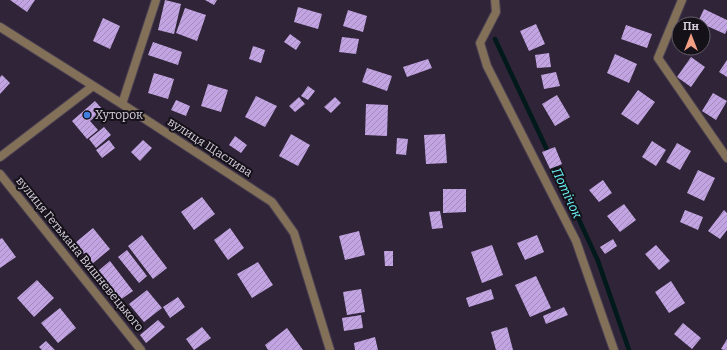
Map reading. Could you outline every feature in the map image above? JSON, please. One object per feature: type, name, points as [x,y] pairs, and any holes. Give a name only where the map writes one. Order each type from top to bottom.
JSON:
[{"type":"street","points":[[122,104],[156,0]]},
{"type":"street","points":[[495,0],[496,12],[480,43],[487,66],[576,241],[614,350]]},
{"type":"street","points":[[682,0],[658,58],[727,158]]},
{"type":"street","name":"вулиця Щаслива","points":[[0,27],[122,104],[272,202],[294,233],[330,350]]},
{"type":"street","points":[[0,157],[93,86]]},
{"type":"street","name":"вулиця Гетьмана Вишневецького","points":[[0,174],[141,350]]},
{"type":"building","points":[[10,0],[35,0],[27,12]]},
{"type":"building","points":[[165,0],[181,4],[174,34],[158,30]]},
{"type":"building","points":[[205,0],[217,0],[214,5]]},
{"type":"building","points":[[298,7],[322,14],[318,29],[294,22]]},
{"type":"building","points":[[185,8],[206,15],[197,41],[176,33]]},
{"type":"building","points":[[704,9],[727,20],[727,30],[725,34],[711,28],[711,16],[701,16]]},
{"type":"building","points":[[348,10],[367,16],[363,32],[343,26]]},
{"type":"building","points":[[103,18],[120,26],[110,49],[93,41]]},
{"type":"building","points":[[536,24],[545,44],[529,51],[520,31]]},
{"type":"building","points":[[626,25],[652,34],[647,48],[621,39]]},
{"type":"building","points":[[290,34],[301,42],[296,50],[284,42]]},
{"type":"building","points":[[342,37],[359,39],[356,54],[339,52]]},
{"type":"building","points":[[153,42],[182,52],[178,65],[148,55]]},
{"type":"building","points":[[253,46],[265,50],[261,63],[249,59]]},
{"type":"building","points":[[549,53],[551,67],[537,68],[535,55]]},
{"type":"building","points":[[615,54],[637,64],[629,83],[607,73]]},
{"type":"building","points":[[691,57],[705,67],[691,87],[677,77]]},
{"type":"building","points":[[428,59],[432,68],[407,77],[403,67]]},
{"type":"building","points":[[727,60],[727,77],[719,72]]},
{"type":"building","points":[[367,68],[392,76],[387,91],[362,82]]},
{"type":"building","points":[[556,72],[560,86],[544,89],[541,75]]},
{"type":"building","points":[[154,73],[174,79],[168,99],[148,93]]},
{"type":"building","points":[[2,75],[10,83],[0,94],[0,77]]},
{"type":"building","points":[[208,84],[228,90],[221,112],[201,106]]},
{"type":"building","points":[[308,86],[315,91],[308,100],[301,96]]},
{"type":"building","points":[[638,90],[655,102],[638,125],[621,114]]},
{"type":"building","points":[[713,93],[727,101],[716,120],[702,111]]},
{"type":"building","points":[[557,95],[570,117],[555,126],[542,104]]},
{"type":"building","points":[[256,96],[277,106],[265,127],[245,117]]},
{"type":"building","points":[[299,97],[305,104],[295,112],[289,106]]},
{"type":"building","points":[[335,97],[341,103],[331,113],[324,107]]},
{"type":"building","points":[[176,100],[190,106],[186,116],[171,110]]},
{"type":"building","name":"Хуторок","points":[[95,101],[103,110],[90,121],[98,130],[87,139],[72,121]]},
{"type":"building","points":[[366,104],[388,105],[387,136],[365,135]]},
{"type":"building","points":[[104,127],[111,135],[96,148],[89,139]]},
{"type":"building","points":[[291,134],[310,145],[298,166],[279,156]]},
{"type":"building","points":[[445,134],[447,163],[426,164],[424,135]]},
{"type":"building","points":[[235,136],[247,145],[241,153],[229,145]]},
{"type":"building","points":[[397,138],[408,139],[406,155],[396,154]]},
{"type":"building","points":[[109,140],[115,148],[102,158],[96,150]]},
{"type":"building","points":[[143,140],[152,148],[140,161],[131,152]]},
{"type":"building","points":[[652,141],[666,150],[656,166],[642,157]]},
{"type":"building","points":[[677,143],[691,151],[680,170],[666,162]]},
{"type":"building","points":[[555,147],[562,164],[550,169],[542,152]]},
{"type":"building","points":[[698,170],[715,178],[704,201],[687,193]]},
{"type":"building","points":[[603,180],[612,193],[599,202],[589,190]]},
{"type":"building","points":[[443,189],[466,189],[466,212],[443,213]]},
{"type":"building","points":[[202,197],[215,214],[194,230],[181,212]]},
{"type":"building","points":[[624,204],[636,220],[620,232],[607,216]]},
{"type":"building","points":[[685,210],[703,217],[698,230],[680,222]]},
{"type":"building","points":[[724,210],[727,213],[727,230],[720,239],[708,231]]},
{"type":"building","points":[[440,211],[443,228],[432,229],[429,212]]},
{"type":"building","points":[[93,228],[110,249],[92,264],[75,243]]},
{"type":"building","points":[[230,228],[244,248],[228,260],[214,240]]},
{"type":"building","points":[[359,231],[365,255],[345,260],[339,236]]},
{"type":"building","points":[[142,235],[167,268],[153,279],[128,246]]},
{"type":"building","points":[[537,235],[544,252],[525,260],[517,243]]},
{"type":"building","points":[[2,238],[16,257],[0,268],[0,239]]},
{"type":"building","points":[[613,239],[617,246],[605,254],[600,247]]},
{"type":"building","points":[[492,245],[503,275],[482,283],[471,252]]},
{"type":"building","points":[[656,245],[670,261],[659,270],[645,254]]},
{"type":"building","points":[[127,250],[147,276],[139,283],[118,257]]},
{"type":"building","points":[[384,251],[393,251],[393,266],[385,266]]},
{"type":"building","points":[[110,261],[133,291],[120,300],[98,271]]},
{"type":"building","points":[[258,262],[273,285],[252,298],[237,274]]},
{"type":"building","points":[[536,276],[551,308],[530,317],[515,285]]},
{"type":"building","points":[[37,280],[54,298],[34,317],[17,298]]},
{"type":"building","points":[[671,281],[685,303],[669,313],[655,292]]},
{"type":"building","points":[[361,289],[365,312],[347,315],[343,292]]},
{"type":"building","points":[[491,289],[494,299],[469,307],[466,298]]},
{"type":"building","points":[[147,290],[162,308],[144,322],[129,304]]},
{"type":"building","points":[[178,297],[185,307],[170,318],[163,307]]},
{"type":"building","points":[[564,307],[568,315],[546,324],[543,316]]},
{"type":"building","points":[[60,308],[76,328],[58,343],[41,323]]},
{"type":"building","points":[[361,315],[363,328],[344,331],[342,318]]},
{"type":"building","points":[[158,320],[165,327],[146,343],[140,335]]},
{"type":"building","points":[[683,323],[701,338],[692,349],[674,334]]},
{"type":"building","points":[[202,327],[211,338],[194,350],[186,339]]},
{"type":"building","points":[[507,327],[513,350],[496,350],[491,332]]},
{"type":"building","points":[[287,328],[303,350],[268,350],[265,345]]},
{"type":"building","points":[[375,337],[378,350],[355,350],[354,343]]},
{"type":"building","points":[[727,339],[727,350],[721,349]]},
{"type":"building","points":[[46,341],[55,350],[42,350],[39,347]]},
{"type":"waterway","name":"Потічок","points":[[495,39],[549,154]]},
{"type":"waterway","name":"Потічок","points":[[553,163],[598,261],[629,350]]},
{"type":"place","name":"Хуторок","points":[[87,115]]}]
